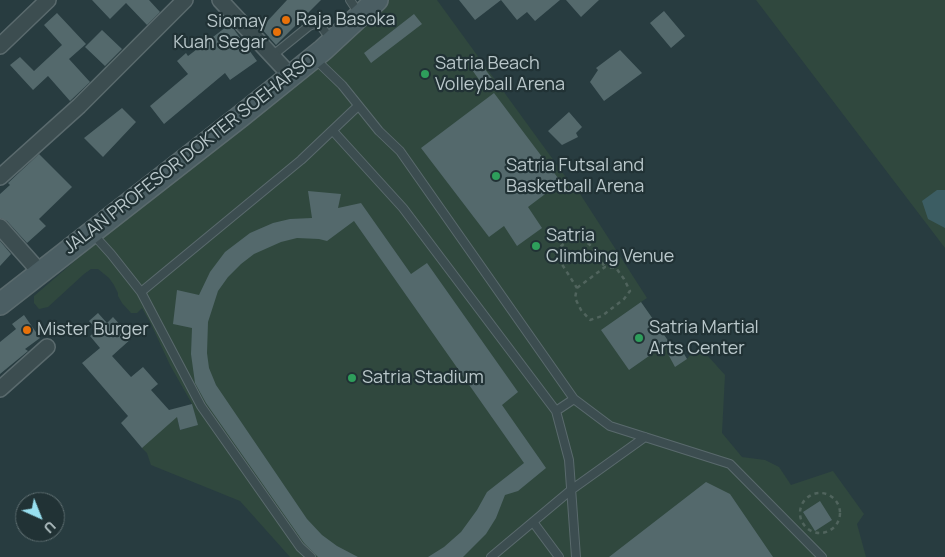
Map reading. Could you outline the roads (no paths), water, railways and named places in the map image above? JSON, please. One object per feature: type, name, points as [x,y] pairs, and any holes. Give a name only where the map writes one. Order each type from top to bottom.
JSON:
[{"type":"street","points":[[0,46],[48,0]]},
{"type":"street","points":[[0,177],[79,106],[185,0]]},
{"type":"street","points":[[220,0],[290,76]]},
{"type":"street","name":"JALAN PROFESOR DOKTER SOEHARSO","points":[[0,304],[190,157],[332,42],[355,7],[377,0]]},
{"type":"street","points":[[0,227],[40,272]]},
{"type":"street","points":[[0,389],[47,347]]},
{"type":"lane","points":[[272,56],[314,24],[322,26],[332,42]]},
{"type":"lane","points":[[314,57],[342,85],[379,131],[400,151],[574,399],[610,426],[730,464],[822,557]]},
{"type":"lane","points":[[141,292],[301,160],[358,106]]},
{"type":"lane","points":[[333,131],[403,208],[556,411],[570,460],[576,557]]},
{"type":"lane","points":[[92,233],[141,292],[200,406],[300,547],[311,557]]},
{"type":"lane","points":[[556,411],[574,399]]},
{"type":"lane","points":[[491,557],[571,490],[645,437]]},
{"type":"lane","points":[[533,522],[559,557]]},
{"type":"lane","points":[[810,557],[814,548]]},
{"type":"water","points":[[937,190],[945,190],[945,228],[928,219],[922,201]]},
{"type":"place","name":"Raja Basoka","points":[[286,20]]},
{"type":"place","name":"Siomay Kuah Segar","points":[[277,32]]},
{"type":"place","name":"Satria Beach Volleyball Arena","points":[[425,74]]},
{"type":"place","name":"Satria Futsal and Basketball Arena","points":[[496,176]]},
{"type":"place","name":"Satria Climbing Venue","points":[[536,246]]},
{"type":"place","name":"Mister Burger","points":[[27,330]]},
{"type":"place","name":"Satria Martial Arts Center","points":[[639,338]]},
{"type":"place","name":"Satria Stadium","points":[[352,378]]}]
